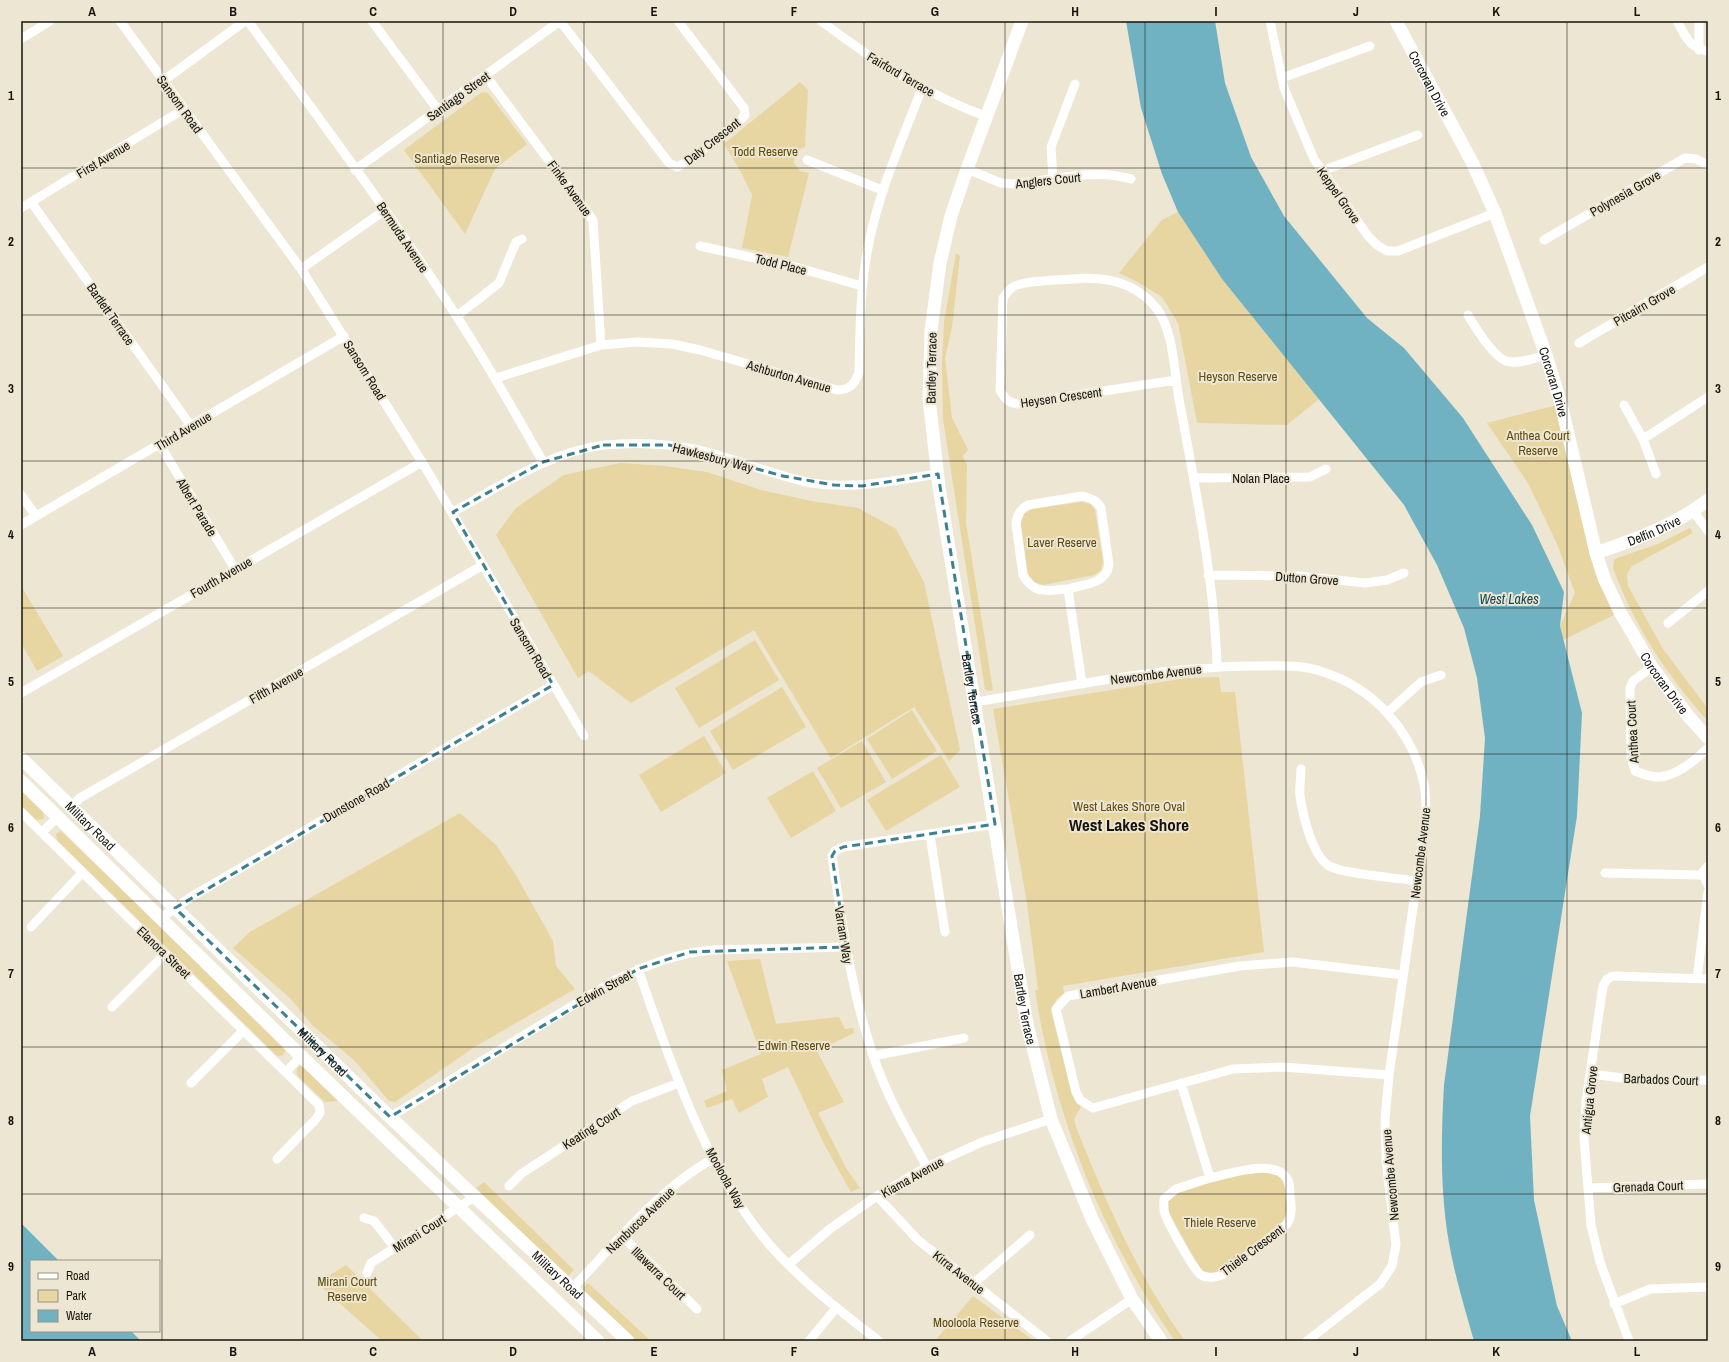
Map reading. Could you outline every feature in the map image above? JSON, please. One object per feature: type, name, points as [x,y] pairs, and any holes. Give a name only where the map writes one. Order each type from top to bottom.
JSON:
[{"type":"street","points":[[21,39],[50,21]]},
{"type":"street","name":"Sansom Road","points":[[120,21],[301,269],[453,512],[483,566],[584,736]]},
{"type":"street","points":[[163,81],[245,21]]},
{"type":"street","name":"Bermuda Avenue","points":[[248,21],[385,210],[457,316],[496,378],[543,462]]},
{"type":"street","points":[[372,21],[438,110]]},
{"type":"street","name":"Santiago Street","points":[[355,170],[560,21]]},
{"type":"street","name":"Daly Crescent","points":[[560,21],[669,163],[677,167],[688,162],[740,122],[745,115],[744,108],[678,21]]},
{"type":"street","name":"Fairford Terrace","points":[[821,21],[867,55],[922,88],[988,117]]},
{"type":"street","name":"Bartley Terrace","points":[[1022,21],[951,216],[940,263],[931,331],[929,399],[938,474],[1027,1024],[1051,1119],[1092,1219],[1132,1299],[1161,1341]]},
{"type":"street","name":"Keppel Grove","points":[[1270,21],[1284,88],[1314,159],[1368,236],[1377,245],[1387,251],[1409,247],[1495,213]]},
{"type":"street","name":"Corcoran Drive","points":[[1396,21],[1472,162],[1495,213],[1546,355],[1561,404],[1596,553],[1620,612],[1652,667],[1685,712],[1708,738]]},
{"type":"street","points":[[1677,21],[1692,46],[1703,50],[1699,21]]},
{"type":"street","points":[[1282,78],[1370,46]]},
{"type":"street","name":"Finke Avenue","points":[[486,76],[593,220],[601,345]]},
{"type":"street","points":[[1053,179],[1051,146],[1075,84]]},
{"type":"street","name":"Ashburton Avenue","points":[[496,378],[601,345],[637,342],[672,344],[700,350],[837,390],[845,390],[850,388],[856,381],[859,372],[862,286],[869,239],[882,190],[922,88]]},
{"type":"street","name":"First Avenue","points":[[21,208],[184,109]]},
{"type":"street","points":[[1322,171],[1418,135]]},
{"type":"street","name":"Polynesia Grove","points":[[1544,240],[1685,158],[1696,159],[1708,165]]},
{"type":"street","points":[[806,160],[882,190]]},
{"type":"street","name":"Anglers Court","points":[[967,169],[1001,182],[1015,184],[1053,179],[1116,174],[1131,178]]},
{"type":"street","name":"Bartlett Terrace","points":[[31,202],[191,426]]},
{"type":"street","points":[[301,269],[385,210]]},
{"type":"street","points":[[457,316],[499,283],[516,242],[522,239]]},
{"type":"street","name":"Todd Place","points":[[700,246],[799,268],[862,286]]},
{"type":"street","name":"Pitcairn Grove","points":[[1579,343],[1708,267]]},
{"type":"street","name":"Heysen Crescent","points":[[1176,380],[1012,404],[1003,396],[1000,390],[1003,298],[1007,291],[1018,285],[1092,277],[1123,283],[1136,290],[1149,300],[1160,315],[1168,333],[1194,478],[1215,622],[1217,666]]},
{"type":"street","points":[[1468,314],[1496,354],[1506,361],[1517,362],[1546,355]]},
{"type":"street","name":"Third Avenue","points":[[21,525],[344,336]]},
{"type":"street","points":[[1643,439],[1708,397]]},
{"type":"street","points":[[1624,405],[1643,439],[1656,474]]},
{"type":"street","name":"Hawkesbury Way","points":[[453,512],[543,462],[603,445],[642,443],[669,445],[699,451],[783,476],[812,483],[834,485],[862,486],[938,474]]},
{"type":"street","name":"Albert Parade","points":[[160,445],[235,568]]},
{"type":"street","name":"Fourth Avenue","points":[[21,693],[235,568],[422,462]]},
{"type":"street","name":"Nolan Place","points":[[1194,478],[1310,477],[1326,469]]},
{"type":"street","points":[[21,495],[36,516]]},
{"type":"street","points":[[1082,496],[1090,498],[1099,504],[1101,508],[1109,565],[1107,572],[1096,582],[1068,589],[1039,590],[1031,587],[1023,575],[1016,517],[1028,505],[1082,496]]},
{"type":"street","name":"Delfin Drive","points":[[1596,553],[1666,527],[1708,500]]},
{"type":"street","points":[[1693,511],[1708,531]]},
{"type":"street","name":"Fifth Avenue","points":[[71,807],[80,798],[483,566]]},
{"type":"street","name":"Dutton Grove","points":[[1208,575],[1298,576],[1365,583],[1387,580],[1404,573]]},
{"type":"street","points":[[1068,589],[1082,684]]},
{"type":"street","points":[[1668,623],[1708,591]]},
{"type":"street","name":"Newcombe Avenue","points":[[975,702],[1170,670],[1217,666],[1283,666],[1323,672],[1364,692],[1388,712],[1406,737],[1424,784],[1426,817],[1389,1076],[1385,1119],[1386,1160],[1396,1245],[1392,1266],[1380,1284],[1309,1340]]},
{"type":"street","name":"Anthea Court","points":[[1652,667],[1635,679],[1630,688],[1631,757],[1634,772],[1658,777],[1668,776],[1695,759],[1708,748]]},
{"type":"street","points":[[1388,712],[1421,682],[1440,675]]},
{"type":"street","name":"Dunstone Road","points":[[161,918],[175,908],[553,685]]},
{"type":"street","name":"Military Road","points":[[21,758],[390,1117],[476,1196],[628,1341]]},
{"type":"street","points":[[1301,769],[1300,795],[1312,842],[1321,859],[1329,866],[1342,870],[1417,881]]},
{"type":"street","name":"Military Road","points":[[21,781],[301,1056],[598,1341]]},
{"type":"street","name":"Elanora Street","points":[[21,812],[319,1105],[320,1113],[315,1120],[277,1159]]},
{"type":"street","points":[[42,832],[58,817]]},
{"type":"street","name":"Varram Way","points":[[927,1167],[893,1105],[873,1056],[854,989],[832,856],[835,851],[843,847],[995,824]]},
{"type":"street","points":[[930,835],[945,932]]},
{"type":"street","points":[[1700,875],[1708,866]]},
{"type":"street","points":[[31,927],[82,873]]},
{"type":"street","points":[[1605,873],[1700,875],[1704,877],[1708,885]]},
{"type":"street","points":[[1697,978],[1708,892]]},
{"type":"street","name":"Edwin Street","points":[[390,1117],[613,981],[638,969],[671,957],[698,951],[846,947]]},
{"type":"street","points":[[112,1007],[166,954]]},
{"type":"street","name":"Lambert Avenue","points":[[1389,1076],[1283,1067],[1234,1069],[1093,1108],[1080,1100],[1076,1092],[1056,1009],[1068,996],[1240,966],[1293,962],[1403,975]]},
{"type":"street","name":"Mooloola Way","points":[[638,969],[679,1083],[713,1159],[729,1188],[751,1221],[809,1285],[879,1341]]},
{"type":"street","name":"Antigua Grove","points":[[1629,1341],[1614,1304],[1600,1262],[1591,1225],[1584,1139],[1586,1101],[1603,986],[1607,979],[1613,976],[1708,979]]},
{"type":"street","points":[[192,1083],[243,1031]]},
{"type":"street","points":[[873,1056],[964,1038]]},
{"type":"street","points":[[286,1072],[301,1056]]},
{"type":"street","name":"Barbados Court","points":[[1591,1074],[1646,1081],[1706,1080]]},
{"type":"street","name":"Keating Court","points":[[509,1186],[521,1174],[632,1101],[679,1083]]},
{"type":"street","points":[[1181,1083],[1210,1178]]},
{"type":"street","name":"Kiama Avenue","points":[[789,1264],[831,1228],[877,1196],[927,1167],[982,1142],[1051,1119]]},
{"type":"street","name":"Nambucca Avenue","points":[[573,1288],[653,1204],[700,1166],[713,1159]]},
{"type":"street","name":"Thiele Crescent","points":[[1264,1168],[1272,1168],[1281,1171],[1287,1178],[1289,1184],[1291,1213],[1287,1224],[1222,1275],[1209,1278],[1198,1272],[1178,1240],[1165,1214],[1164,1199],[1176,1189],[1210,1178],[1240,1171],[1264,1168]]},
{"type":"street","name":"Grenada Court","points":[[1588,1188],[1708,1184]]},
{"type":"street","name":"Mirani Court","points":[[367,1272],[371,1263],[459,1209],[476,1196]]},
{"type":"street","name":"Kirra Avenue","points":[[877,1196],[918,1240],[1047,1341]]},
{"type":"street","points":[[364,1218],[374,1221],[396,1248]]},
{"type":"street","points":[[973,1284],[1030,1235]]},
{"type":"street","name":"Illawarra Court","points":[[622,1236],[697,1309]]},
{"type":"street","points":[[1614,1304],[1650,1289],[1708,1287]]},
{"type":"street","points":[[1070,1341],[1132,1299]]},
{"type":"street","points":[[809,1341],[836,1308]]},
{"type":"highlighted area","points":[[603,445],[669,445],[783,476],[834,485],[862,486],[938,474],[995,824],[843,847],[835,851],[832,856],[846,947],[690,952],[638,969],[390,1117],[175,908],[553,685],[453,512],[543,462]]},
{"type":"green space","name":"Todd Reserve","points":[[800,82],[808,90],[805,147],[800,149],[797,153],[794,163],[800,171],[809,173],[788,257],[742,248],[752,195],[740,170],[724,144]]},
{"type":"green space","name":"Santiago Reserve","points":[[482,92],[488,93],[527,144],[495,169],[465,234],[404,150]]},
{"type":"green space","name":"Heyson Reserve","points":[[1178,212],[1222,279],[1319,399],[1287,425],[1197,423],[1178,323],[1162,297],[1136,281],[1119,273],[1162,220]]},
{"type":"green space","points":[[956,253],[960,256],[952,327],[945,358],[952,418],[968,450],[963,456],[967,465],[966,523],[993,690],[988,691],[985,689],[943,419],[942,362],[944,322]]},
{"type":"green space","name":"Anthea Court Reserve","points":[[1561,404],[1596,553],[1620,612],[1563,640],[1560,626],[1575,593],[1557,544],[1528,483],[1487,423]]},
{"type":"green space","points":[[620,463],[665,466],[707,472],[761,490],[811,501],[858,508],[896,529],[924,582],[960,750],[949,761],[914,707],[831,758],[754,630],[631,703],[589,671],[578,678],[496,535],[516,508],[564,475]]},
{"type":"green space","name":"Laver Reserve","points":[[1082,502],[1090,504],[1095,510],[1103,562],[1101,570],[1094,575],[1043,585],[1034,582],[1028,575],[1021,523],[1024,514],[1032,509]]},
{"type":"green space","points":[[1690,528],[1693,533],[1632,566],[1627,574],[1628,586],[1663,649],[1708,709],[1708,721],[1665,668],[1641,630],[1621,589],[1613,568],[1614,560],[1617,558],[1658,544]]},
{"type":"green space","points":[[21,586],[63,656],[37,671],[21,643]]},
{"type":"green space","points":[[755,640],[779,680],[699,728],[675,688]]},
{"type":"green space","name":"West Lakes Shore Oval","points":[[1219,677],[1221,692],[1235,692],[1264,952],[1063,986],[1064,993],[1056,1000],[1051,1011],[1071,1091],[1081,1107],[1074,1119],[1076,1127],[1111,1211],[1137,1264],[1185,1341],[1175,1341],[1125,1260],[1104,1218],[1085,1174],[1055,1083],[1035,990],[1038,990],[1027,903],[993,709],[1187,678]]},
{"type":"green space","points":[[782,687],[806,727],[733,770],[710,731]]},
{"type":"green space","points":[[912,710],[937,751],[892,779],[867,739]]},
{"type":"green space","points":[[704,736],[726,773],[661,812],[639,775]]},
{"type":"green space","points":[[862,741],[886,782],[841,808],[817,768]]},
{"type":"green space","points":[[941,755],[960,787],[886,831],[867,800]]},
{"type":"green space","points":[[813,771],[836,811],[791,838],[767,798]]},
{"type":"green space","points":[[21,791],[43,812],[44,819],[36,820],[21,805]]},
{"type":"green space","points":[[460,813],[496,845],[517,877],[553,941],[556,966],[575,989],[476,1046],[395,1102],[389,1101],[354,1060],[312,1025],[291,999],[233,948],[250,932]]},
{"type":"green space","points":[[61,831],[284,1047],[285,1050],[283,1055],[276,1055],[57,840],[56,834]]},
{"type":"green space","name":"Edwin Reserve","points":[[760,959],[776,1024],[839,1017],[845,1029],[853,1028],[854,1033],[817,1051],[844,1102],[818,1113],[846,1168],[860,1188],[851,1192],[824,1144],[788,1067],[762,1079],[768,1097],[739,1113],[732,1099],[707,1108],[704,1101],[727,1091],[722,1070],[761,1054],[727,961]]},
{"type":"green space","points":[[303,1066],[338,1101],[325,1102],[297,1075],[297,1068]]},
{"type":"green space","name":"Thiele Reserve","points":[[1269,1171],[1276,1173],[1281,1178],[1286,1192],[1287,1209],[1283,1223],[1221,1272],[1208,1274],[1201,1270],[1169,1213],[1167,1201],[1173,1193],[1238,1174]]},
{"type":"green space","points":[[484,1182],[574,1270],[567,1277],[476,1188]]},
{"type":"green space","name":"Mirani Court Reserve","points":[[346,1265],[423,1341],[382,1341],[317,1283]]},
{"type":"green space","points":[[588,1283],[651,1341],[633,1341],[581,1291]]},
{"type":"green space","name":"Mooloola Reserve","points":[[973,1296],[1034,1341],[935,1341]]},
{"type":"water","name":"West Lakes","points":[[1126,21],[1215,21],[1225,83],[1251,157],[1284,216],[1367,318],[1404,348],[1463,418],[1532,525],[1564,592],[1560,626],[1582,713],[1577,816],[1530,1116],[1534,1200],[1557,1306],[1572,1341],[1474,1341],[1457,1281],[1449,1243],[1444,1204],[1442,1164],[1444,1085],[1480,816],[1485,738],[1477,678],[1464,628],[1437,565],[1404,505],[1222,279],[1178,212],[1162,174],[1141,108]]},
{"type":"water","points":[[21,1223],[58,1260],[30,1260],[30,1332],[132,1332],[141,1341],[21,1341]]},
{"type":"district","name":"West Lakes Shore","points":[[1129,825]]}]
